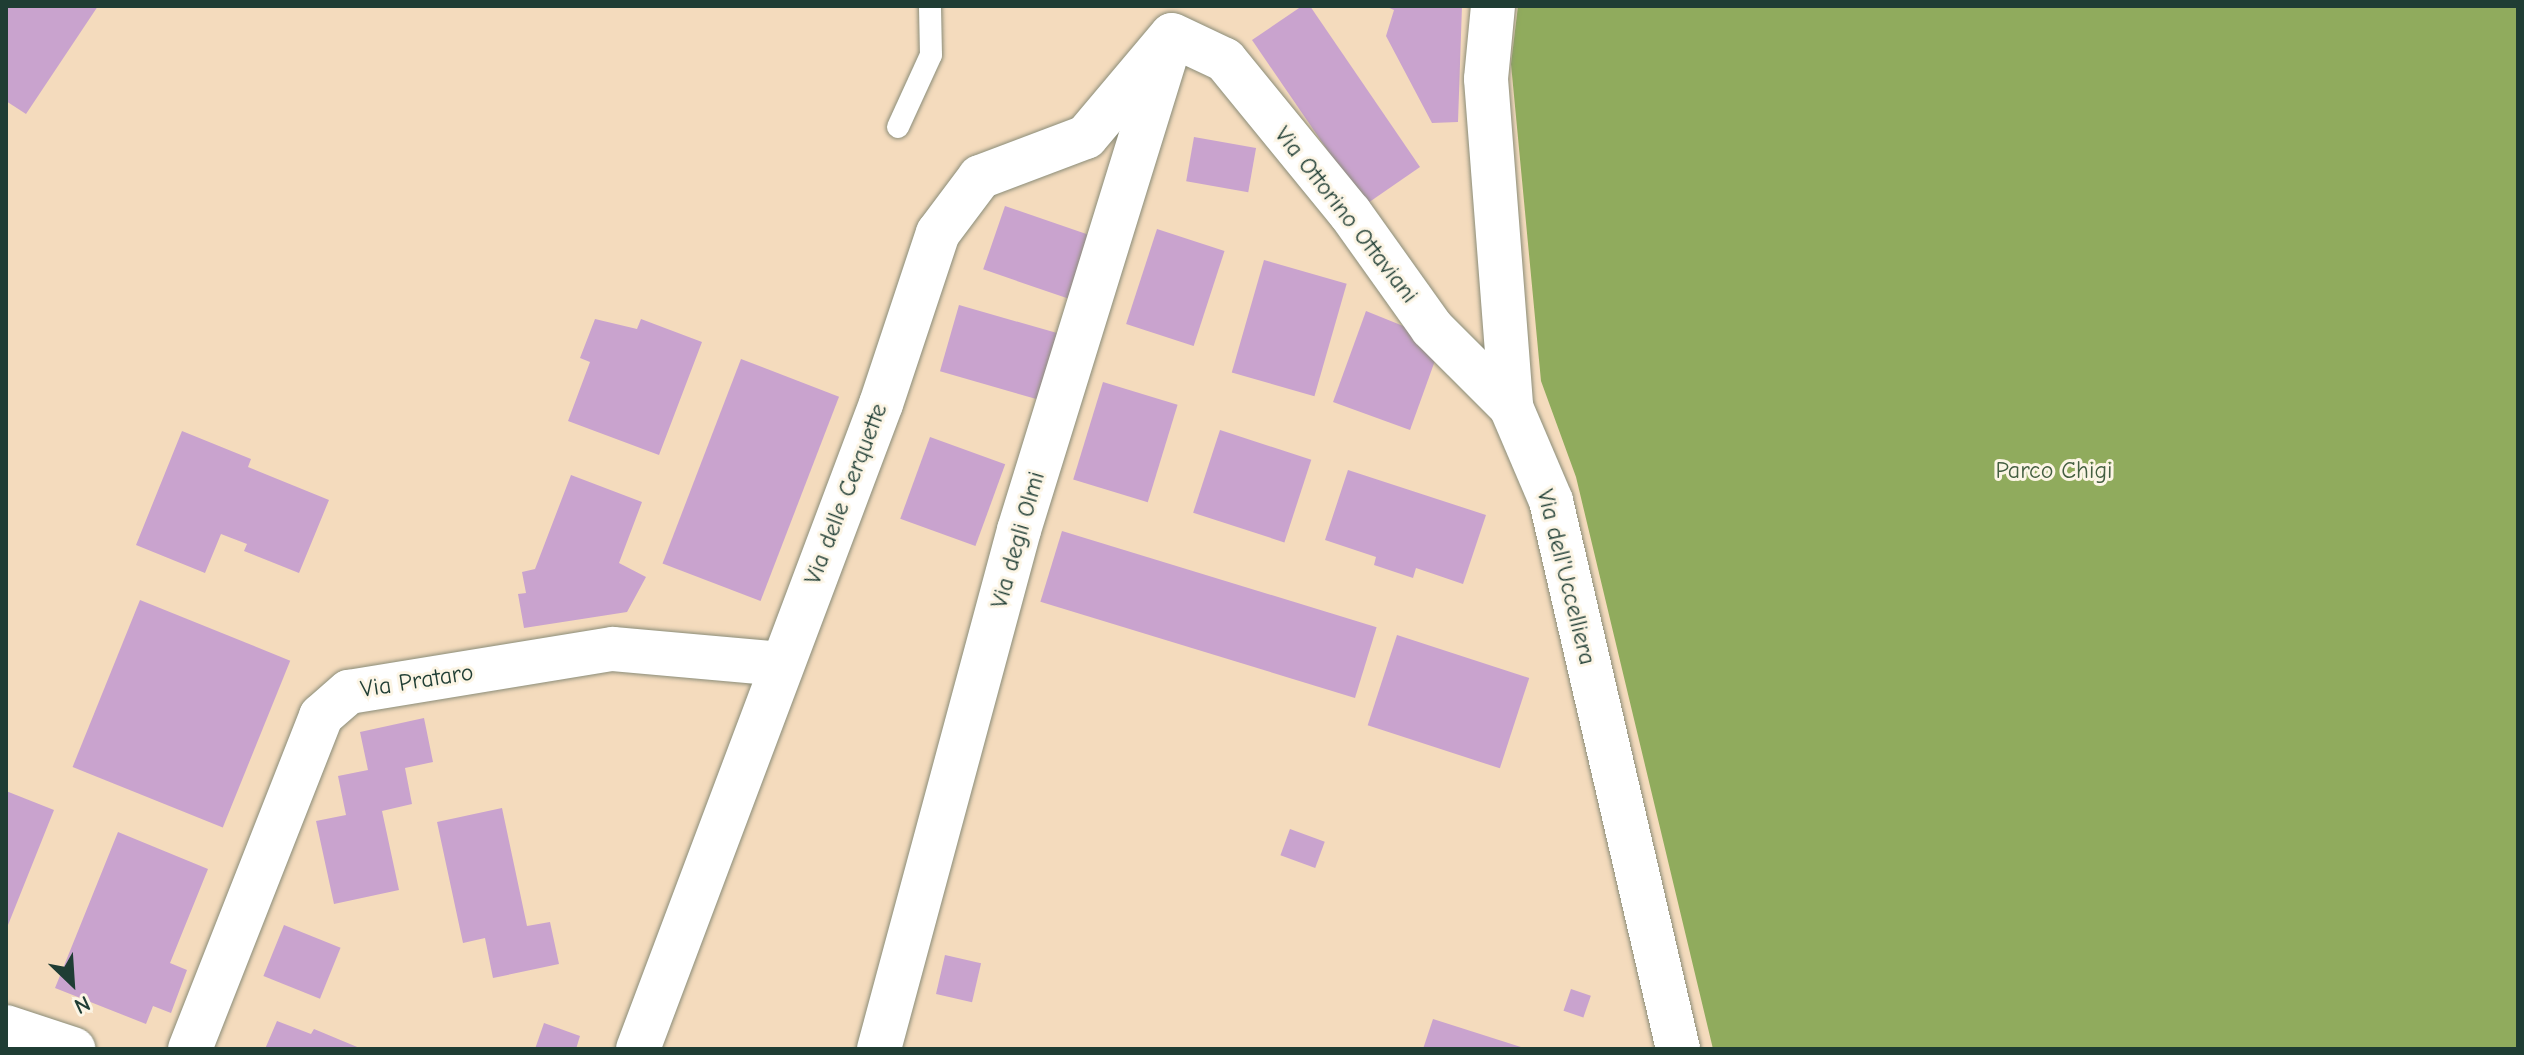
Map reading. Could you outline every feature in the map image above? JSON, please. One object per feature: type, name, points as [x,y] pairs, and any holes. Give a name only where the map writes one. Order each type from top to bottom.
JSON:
[{"type":"street","name":"Via dell'Uccelliera","points":[[1493,6],[1486,79],[1511,407],[1551,501],[1678,1049]]},
{"type":"street","name":"Via Ottorino Ottaviani","points":[[1177,21],[1225,60],[1350,213],[1432,328],[1511,407]]},
{"type":"street","name":"Via delle Cerquette","points":[[638,1049],[881,404],[938,233],[980,177],[1086,137],[1177,21]]},
{"type":"street","name":"Via degli Olmi","points":[[879,1049],[1019,530],[1177,21]]},
{"type":"street","name":"Via Prataro","points":[[190,1049],[321,716],[349,692],[613,649],[781,664]]},
{"type":"street","points":[[6,1027],[73,1049]]},
{"type":"lane","points":[[898,127],[931,55],[930,6]]},
{"type":"green space","name":"Parco Chigi","points":[[1518,6],[2518,6],[2518,1049],[1713,1049],[1576,477],[1541,381],[1511,64]]},
{"type":"building","points":[[6,6],[98,6],[26,114],[6,101]]},
{"type":"building","points":[[1302,6],[1310,6],[1420,167],[1365,205],[1252,40]]},
{"type":"building","points":[[1385,6],[1462,6],[1458,122],[1432,123],[1386,36],[1394,10]]},
{"type":"building","points":[[1194,137],[1256,148],[1248,192],[1186,181]]},
{"type":"building","points":[[1005,206],[1096,237],[1074,301],[983,269]]},
{"type":"building","points":[[1157,229],[1225,251],[1194,346],[1126,324]]},
{"type":"building","points":[[1264,260],[1347,284],[1314,396],[1232,372]]},
{"type":"building","points":[[959,305],[1057,333],[1038,399],[940,371]]},
{"type":"building","points":[[1366,311],[1423,334],[1437,355],[1410,430],[1333,402]]},
{"type":"building","points":[[595,319],[637,329],[641,319],[702,342],[659,455],[568,421],[590,362],[580,358]]},
{"type":"building","points":[[741,359],[839,397],[761,601],[663,563]]},
{"type":"building","points":[[1103,382],[1178,405],[1148,502],[1073,480]]},
{"type":"building","points":[[1220,430],[1311,460],[1284,542],[1193,513]]},
{"type":"building","points":[[182,431],[251,459],[248,467],[329,500],[299,573],[244,551],[247,544],[221,534],[205,573],[136,545]]},
{"type":"building","points":[[930,437],[1005,464],[975,546],[900,519]]},
{"type":"building","points":[[1348,470],[1486,515],[1463,584],[1416,568],[1413,578],[1374,565],[1376,557],[1325,540]]},
{"type":"building","points":[[571,475],[642,502],[619,563],[646,577],[627,612],[524,628],[518,594],[526,593],[522,572],[535,569]]},
{"type":"building","points":[[1062,531],[1377,627],[1355,698],[1040,602]]},
{"type":"building","points":[[140,600],[290,661],[223,828],[73,767]]},
{"type":"building","points":[[1397,635],[1529,678],[1500,768],[1368,725]]},
{"type":"building","points":[[424,718],[433,762],[405,768],[412,804],[382,811],[399,890],[334,904],[316,821],[346,815],[338,776],[368,770],[360,732]]},
{"type":"building","points":[[6,791],[54,810],[6,930]]},
{"type":"building","points":[[502,808],[527,926],[550,922],[559,964],[493,978],[485,938],[463,943],[437,822]]},
{"type":"building","points":[[1290,829],[1325,842],[1315,868],[1280,855]]},
{"type":"building","points":[[118,832],[208,869],[170,963],[187,970],[171,1013],[153,1006],[146,1024],[55,988]]},
{"type":"building","points":[[284,925],[341,948],[320,999],[263,976]]},
{"type":"building","points":[[945,955],[981,963],[972,1002],[936,994]]},
{"type":"building","points":[[1571,989],[1591,996],[1583,1018],[1564,1011]]},
{"type":"building","points":[[1433,1019],[1524,1048],[1524,1049],[1423,1049]]},
{"type":"building","points":[[277,1021],[311,1034],[314,1029],[362,1049],[265,1049]]},
{"type":"building","points":[[544,1023],[580,1036],[576,1049],[535,1049]]}]
